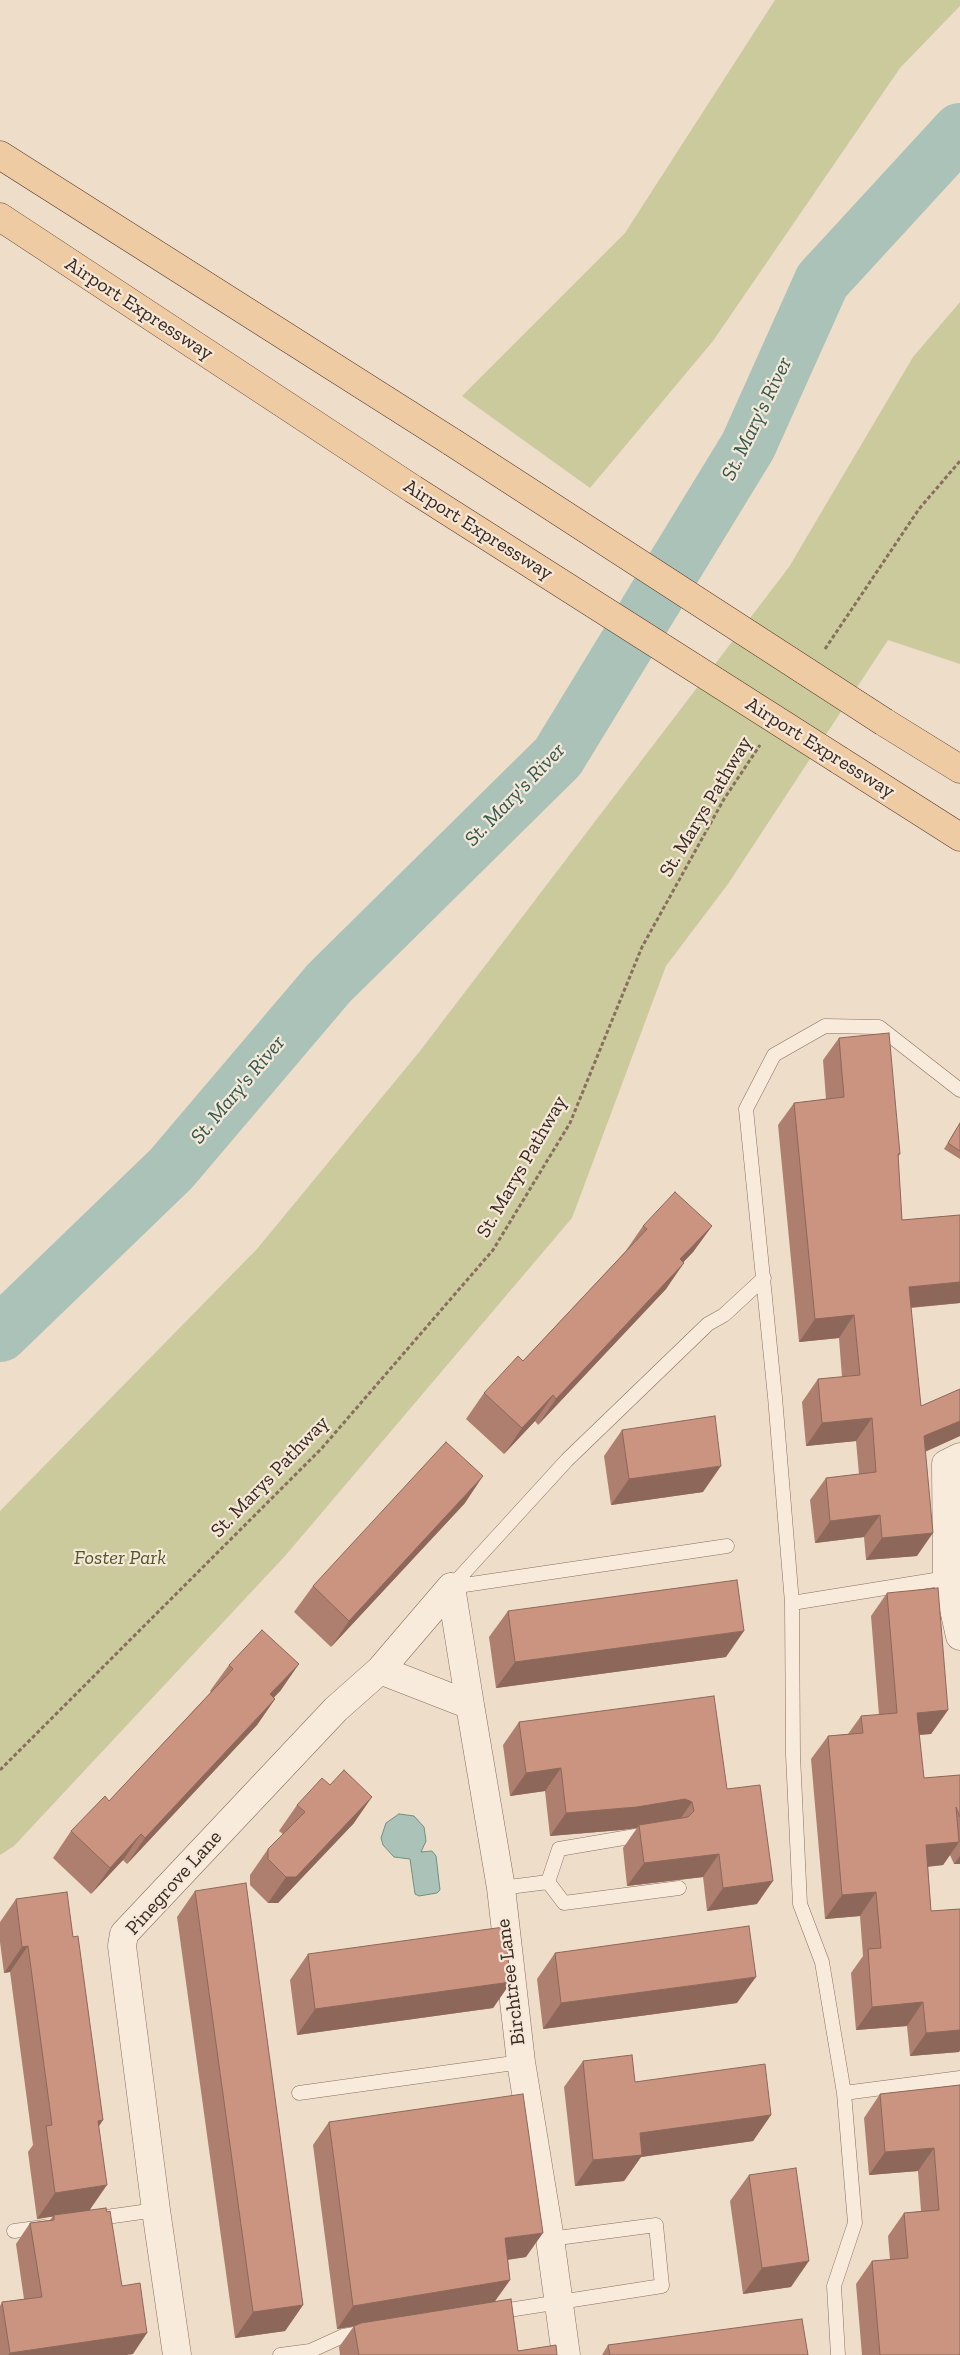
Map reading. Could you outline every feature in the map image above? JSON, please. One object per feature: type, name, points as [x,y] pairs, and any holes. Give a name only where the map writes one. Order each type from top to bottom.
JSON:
[{"type":"main road","points":[[0,155],[452,442],[884,722],[960,769]]},
{"type":"main road","name":"Airport Expressway","points":[[0,217],[413,489],[960,837]]},
{"type":"street","points":[[960,1456],[946,1464],[947,1578],[960,1636]]},
{"type":"street","name":"Pinegrove Lane","points":[[177,2355],[122,1946],[124,1934],[336,1709],[380,1670],[451,1587]]},
{"type":"street","name":"Birchtree Lane","points":[[451,1587],[501,1888],[520,2062],[550,2239],[566,2355]]},
{"type":"street","points":[[380,1670],[470,1706]]},
{"type":"lane","points":[[838,2355],[834,2286],[855,2222],[844,2093],[822,1962],[800,1904],[793,1755],[792,1603],[764,1278],[746,1108],[774,1055],[825,1026],[879,1027],[960,1090]]},
{"type":"lane","points":[[451,1587],[568,1460],[708,1324],[724,1314],[764,1278]]},
{"type":"lane","points":[[451,1587],[727,1546]]},
{"type":"lane","points":[[792,1603],[947,1578]]},
{"type":"lane","points":[[548,1882],[559,1849],[661,1832]]},
{"type":"lane","points":[[501,1888],[548,1882]]},
{"type":"lane","points":[[548,1882],[564,1903],[679,1888]]},
{"type":"lane","points":[[299,2093],[520,2062]]},
{"type":"lane","points":[[844,2093],[960,2078]]},
{"type":"lane","points":[[80,2221],[156,2210]]},
{"type":"lane","points":[[14,2231],[61,2224]]},
{"type":"lane","points":[[480,2314],[662,2286],[656,2225],[550,2239]]},
{"type":"lane","points":[[280,2355],[310,2351],[343,2336],[382,2330]]},
{"type":"path","points":[[824,650],[919,509],[960,462]]},
{"type":"path","name":"St. Marys Pathway","points":[[0,1770],[322,1448],[493,1250],[570,1123],[642,947],[724,799],[763,741]]},
{"type":"green space","points":[[775,0],[960,0],[960,6],[900,68],[713,341],[590,488],[462,396],[625,233]]},
{"type":"green space","name":"Foster Park","points":[[960,302],[960,664],[888,640],[728,884],[666,966],[572,1218],[285,1556],[14,1846],[0,1855],[0,1511],[257,1249],[420,1051],[789,567],[913,357]]},
{"type":"shaded area","points":[[399,1814],[414,1816],[424,1827],[426,1841],[421,1852],[432,1851],[436,1856],[440,1890],[437,1893],[419,1896],[415,1894],[410,1859],[394,1857],[383,1845],[381,1838],[386,1823]]},
{"type":"building","points":[[889,1033],[900,1154],[898,1154],[902,1220],[960,1215],[960,1282],[909,1287],[921,1406],[960,1389],[960,1421],[924,1436],[933,1533],[882,1538],[880,1515],[830,1521],[826,1478],[876,1472],[872,1418],[822,1423],[818,1379],[860,1375],[854,1315],[815,1319],[794,1103],[844,1097],[839,1038]]},
{"type":"building","points":[[960,1123],[960,1151],[948,1143]]},
{"type":"building","points":[[675,1192],[712,1226],[680,1259],[684,1263],[556,1399],[553,1395],[522,1428],[484,1393],[518,1356],[523,1361],[647,1229],[643,1226]]},
{"type":"building","points":[[715,1416],[721,1466],[629,1479],[622,1430]]},
{"type":"building","points":[[446,1442],[483,1476],[349,1621],[313,1586]]},
{"type":"building","points":[[737,1580],[744,1631],[515,1662],[508,1611]]},
{"type":"building","points":[[938,1588],[948,1710],[917,1713],[924,1778],[960,1775],[960,1817],[956,1807],[959,1842],[926,1845],[931,1911],[960,1909],[960,2030],[926,2033],[923,2002],[872,2007],[868,1949],[881,1948],[876,1892],[842,1895],[828,1736],[863,1733],[861,1716],[897,1713],[887,1593]]},
{"type":"building","points":[[262,1630],[299,1664],[270,1694],[275,1699],[145,1838],[141,1834],[110,1868],[71,1831],[105,1796],[109,1801],[233,1669],[229,1665]]},
{"type":"building","points":[[714,1696],[727,1789],[760,1785],[773,1881],[723,1888],[719,1854],[644,1863],[639,1825],[688,1817],[694,1811],[692,1802],[685,1799],[637,1807],[566,1813],[561,1768],[526,1773],[519,1722]]},
{"type":"building","points":[[344,1770],[372,1797],[296,1877],[286,1877],[268,1859],[268,1849],[305,1812],[297,1805],[322,1778],[330,1785]]},
{"type":"building","points":[[246,1883],[303,2305],[253,2312],[195,1891]]},
{"type":"building","points":[[67,1892],[73,1937],[78,1936],[103,2120],[98,2121],[107,2185],[55,2193],[46,2126],[52,2125],[28,1946],[22,1947],[16,1899]]},
{"type":"building","points":[[749,1926],[756,1977],[561,2003],[555,1953]]},
{"type":"building","points":[[504,1927],[511,1982],[315,2009],[308,1954]]},
{"type":"building","points":[[632,2055],[635,2082],[765,2064],[771,2115],[640,2133],[642,2155],[593,2160],[583,2061]]},
{"type":"building","points":[[960,2085],[960,2355],[880,2355],[872,2261],[908,2258],[904,2213],[939,2210],[934,2148],[885,2152],[880,2094]]},
{"type":"building","points":[[523,2094],[543,2233],[505,2238],[510,2280],[353,2306],[329,2122]]},
{"type":"building","points":[[796,2168],[809,2261],[762,2268],[749,2175]]},
{"type":"building","points":[[106,2208],[107,2212],[110,2211],[122,2286],[140,2283],[147,2333],[10,2353],[2,2302],[42,2297],[30,2223],[54,2220],[54,2215]]},
{"type":"building","points":[[511,2299],[518,2351],[556,2345],[557,2355],[359,2355],[354,2326],[361,2323]]},
{"type":"building","points":[[802,2319],[808,2355],[610,2355],[608,2345]]},
{"type":"waterway","name":"St. Mary's River","points":[[0,1334],[171,1169],[329,983],[558,757],[748,446],[822,281],[960,131]]}]
